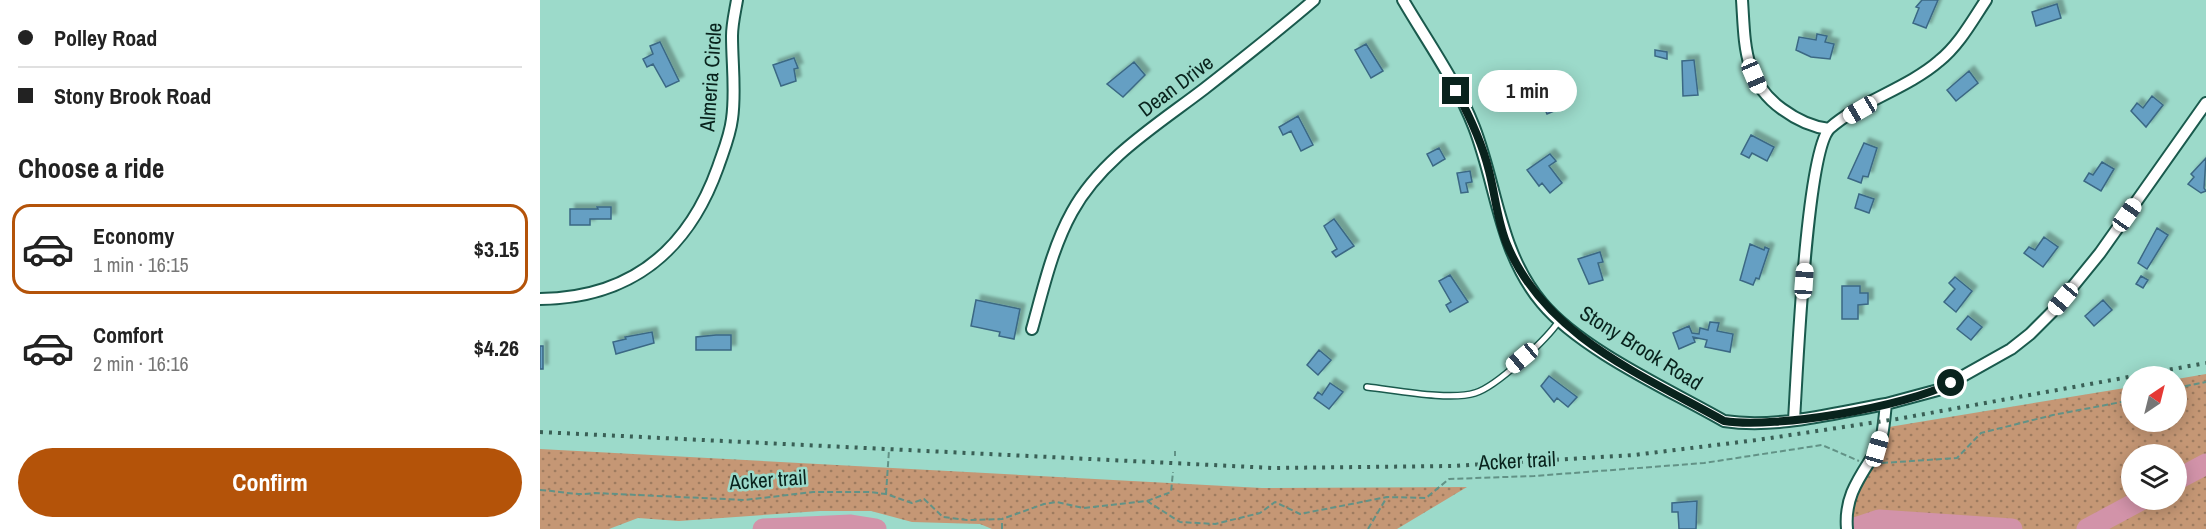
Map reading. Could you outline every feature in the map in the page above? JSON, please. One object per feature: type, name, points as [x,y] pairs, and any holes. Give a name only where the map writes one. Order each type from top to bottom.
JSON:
[{"type":"street","name":"Almeria Circle","points":[[540,299],[583,297],[627,280],[650,267],[669,250],[700,209],[711,186],[732,120],[732,34],[736,0]]},
{"type":"street","name":"Dean Drive","points":[[1032,328],[1053,257],[1072,212],[1095,178],[1143,135],[1272,36],[1314,0]]},
{"type":"street","name":"Stony Brook Road","points":[[1403,0],[1473,123],[1489,170],[1506,243],[1542,304],[1597,349],[1724,421],[1743,424],[1794,420],[1886,404],[1938,390],[2011,349],[2052,312],[2100,253],[2206,103]]},
{"type":"street","points":[[1742,0],[1748,62],[1760,89],[1766,97],[1790,115],[1812,127],[1829,129]]},
{"type":"street","points":[[1794,420],[1810,211],[1822,140],[1829,129],[1938,62],[1962,35],[1986,0]]},
{"type":"street","points":[[1847,529],[1846,517],[1850,494],[1877,449],[1886,404]]},
{"type":"lane","points":[[1367,387],[1437,394],[1473,394],[1486,389],[1548,337],[1560,320]]},
{"type":"path","points":[[2187,386],[2206,382]]},
{"type":"path","points":[[1866,464],[1956,458],[1981,433],[2053,415],[2121,402]]},
{"type":"path","name":"Acker trail","points":[[1148,501],[1180,522],[1215,524],[1260,513],[1275,502],[1300,514],[1387,497],[1426,498],[1449,479],[1534,476],[1704,463],[1822,445],[1866,464]]},
{"type":"path","points":[[886,494],[890,450]]},
{"type":"path","points":[[1175,451],[1175,456]]},
{"type":"path","points":[[1002,529],[1002,519],[1044,504],[1057,502],[1083,508],[1148,501],[1171,492],[1173,472]]},
{"type":"path","name":"Acker trail","points":[[540,490],[566,491],[578,496],[595,493],[745,500],[813,492],[886,494],[912,503],[924,499],[943,518],[1002,519]]},
{"type":"path","points":[[1368,529],[1387,497]]},
{"type":"path","points":[[1200,524],[1205,529]]},
{"type":"shaded area","points":[[2206,374],[2206,529],[2107,529],[2107,518],[2087,529],[2012,529],[1846,517],[1883,428],[2121,389],[2121,432],[2187,432],[2187,377]]},
{"type":"shaded area","points":[[540,449],[1262,488],[1467,487],[1397,529],[992,529],[980,524],[912,522],[871,511],[820,511],[679,521],[638,518],[609,529],[540,529]]},
{"type":"building","points":[[1922,0],[1938,0],[1926,28],[1913,23],[1919,8],[1916,7]]},
{"type":"building","points":[[2057,4],[2061,18],[2036,26],[2032,12]]},
{"type":"building","points":[[1817,34],[1827,36],[1825,42],[1834,44],[1830,59],[1811,57],[1796,50],[1799,37],[1816,40]]},
{"type":"building","points":[[660,42],[679,81],[666,87],[653,64],[647,67],[643,59],[653,54],[650,46]]},
{"type":"building","points":[[1366,44],[1383,71],[1371,78],[1355,50]]},
{"type":"building","points":[[1655,50],[1667,52],[1667,59],[1655,56]]},
{"type":"building","points":[[794,58],[798,68],[794,69],[796,81],[781,86],[773,65]]},
{"type":"building","points":[[1694,60],[1698,95],[1683,96],[1682,61]]},
{"type":"building","points":[[1134,62],[1145,75],[1123,97],[1107,84]]},
{"type":"building","points":[[1969,71],[1978,83],[1956,101],[1947,90]]},
{"type":"building","points":[[1524,77],[1529,88],[1542,82],[1546,91],[1552,88],[1561,108],[1547,114],[1542,103],[1524,105],[1514,82]]},
{"type":"building","points":[[2152,96],[2163,105],[2146,127],[2131,111],[2137,103],[2143,108]]},
{"type":"building","points":[[1298,116],[1313,145],[1301,151],[1291,131],[1283,135],[1279,127]]},
{"type":"building","points":[[1751,135],[1774,147],[1767,161],[1752,153],[1749,158],[1741,154]]},
{"type":"building","points":[[1864,143],[1877,148],[1868,177],[1863,176],[1861,183],[1848,178]]},
{"type":"building","points":[[1439,148],[1445,159],[1433,166],[1427,154]]},
{"type":"building","points":[[1550,154],[1556,161],[1549,166],[1562,183],[1550,193],[1542,183],[1539,186],[1527,170]]},
{"type":"building","points":[[2206,158],[2204,188],[2206,191],[2201,193],[2188,184],[2194,177],[2191,174]]},
{"type":"building","points":[[2102,162],[2114,169],[2101,191],[2084,181],[2089,173],[2093,175]]},
{"type":"building","points":[[1470,171],[1472,182],[1466,183],[1468,192],[1461,193],[1457,173]]},
{"type":"building","points":[[1859,194],[1874,199],[1869,213],[1855,208]]},
{"type":"building","points":[[597,207],[611,207],[611,219],[590,219],[590,225],[570,225],[570,209],[598,209]]},
{"type":"building","points":[[1334,219],[1354,246],[1336,257],[1332,252],[1337,249],[1324,226]]},
{"type":"building","points":[[2157,228],[2168,235],[2147,269],[2138,263]]},
{"type":"building","points":[[2044,237],[2058,247],[2043,267],[2024,253],[2029,247],[2035,250]]},
{"type":"building","points":[[1750,244],[1764,250],[1765,247],[1769,249],[1759,279],[1756,278],[1753,285],[1740,280]]},
{"type":"building","points":[[1600,252],[1603,262],[1598,263],[1603,280],[1589,284],[1578,259]]},
{"type":"building","points":[[1450,275],[1468,302],[1450,312],[1446,305],[1451,302],[1439,281]]},
{"type":"building","points":[[2141,276],[2148,280],[2143,288],[2136,284]]},
{"type":"building","points":[[1955,277],[1972,291],[1956,312],[1944,302],[1955,289],[1949,283]]},
{"type":"building","points":[[1842,286],[1860,286],[1860,293],[1868,293],[1868,304],[1858,305],[1858,319],[1842,319]]},
{"type":"building","points":[[976,300],[1020,309],[1014,339],[999,336],[1000,332],[971,326]]},
{"type":"building","points":[[2103,300],[2112,310],[2094,326],[2085,316]]},
{"type":"building","points":[[1968,316],[1982,327],[1971,340],[1957,329]]},
{"type":"building","points":[[1710,322],[1719,323],[1717,331],[1733,334],[1730,352],[1705,347],[1707,340],[1693,337],[1695,342],[1679,349],[1673,333],[1689,326],[1692,333],[1699,334],[1700,328],[1708,330]]},
{"type":"building","points":[[652,332],[654,343],[616,354],[613,342],[626,339],[625,337]]},
{"type":"building","points":[[731,335],[731,350],[696,350],[696,337]]},
{"type":"building","points":[[540,346],[543,346],[543,369],[540,369]]},
{"type":"building","points":[[1319,350],[1331,360],[1318,375],[1307,365]]},
{"type":"building","points":[[1549,376],[1577,397],[1568,407],[1557,398],[1554,402],[1541,386]]},
{"type":"building","points":[[1330,383],[1343,392],[1329,409],[1314,398],[1318,392],[1322,395]]},
{"type":"building","points":[[1697,501],[1696,529],[1679,529],[1678,512],[1672,512],[1672,503]]},
{"type":"waterway","points":[[2187,474],[2206,464]]},
{"type":"waterway","points":[[2087,529],[2122,510]]},
{"type":"waterway","points":[[1852,529],[1879,520],[2012,529]]},
{"type":"waterway","points":[[763,529],[851,525],[876,529]]},
{"type":"railway","points":[[540,432],[1273,468],[1452,466],[1634,455],[1757,440],[1897,419],[2206,363]]},
{"type":"route","points":[[1456,91],[1473,123],[1482,148],[1506,243],[1542,304],[1574,333],[1597,349],[1724,421],[1743,424],[1794,420],[1886,404],[1938,390],[1951,383]]}]
